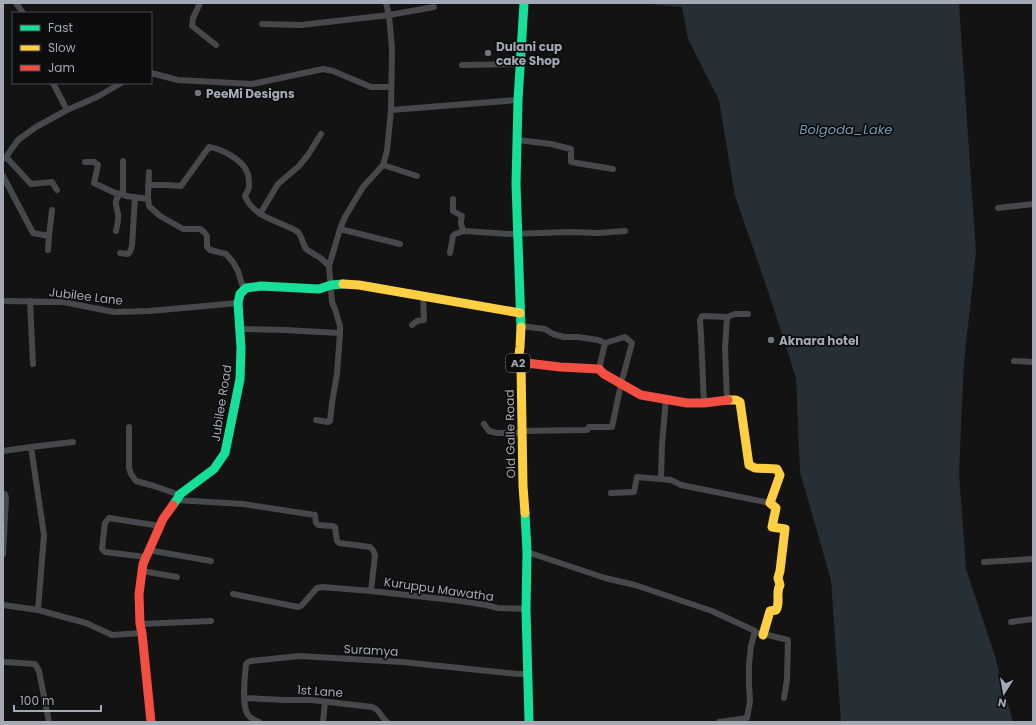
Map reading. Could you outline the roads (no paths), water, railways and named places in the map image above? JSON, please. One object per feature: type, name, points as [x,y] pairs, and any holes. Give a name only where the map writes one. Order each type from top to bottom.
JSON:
[{"type":"main road","name":"Old Galle Road","points":[[524,3],[518,100],[516,184],[521,326],[518,362],[521,366],[523,486],[527,552],[526,609],[529,722]]},
{"type":"main road","points":[[238,303],[240,294],[246,288],[261,286],[319,289],[344,284],[359,284],[520,313]]},
{"type":"main road","name":"Jubilee Road","points":[[151,722],[139,594],[143,564],[163,519],[179,495],[214,469],[225,453],[240,379],[241,348],[238,303]]},
{"type":"main road","points":[[518,362],[560,367],[599,369],[604,374],[641,395],[687,403],[704,403],[727,400],[736,400],[740,402],[750,465],[755,468],[777,469],[780,475],[770,503],[776,508],[772,527],[785,530],[778,578],[780,585],[778,588],[779,605],[776,610],[770,610],[759,633]]},
{"type":"street","points":[[16,3],[22,12]]},
{"type":"street","points":[[200,3],[193,18],[192,26],[216,45]]},
{"type":"street","points":[[316,420],[328,422],[330,420],[337,374],[340,326],[332,302],[329,266],[345,217],[363,187],[383,165],[387,151],[391,110],[392,49],[386,3]]},
{"type":"street","points":[[262,24],[301,25],[388,15],[434,7]]},
{"type":"street","points":[[462,65],[520,64]]},
{"type":"street","points":[[152,73],[178,80],[252,84],[323,69],[333,71],[371,87],[391,87]]},
{"type":"street","points":[[54,84],[67,110]]},
{"type":"street","points":[[56,190],[52,182],[31,184],[5,158],[18,140],[36,126],[67,110],[97,98],[119,84]]},
{"type":"street","points":[[391,110],[518,100]]},
{"type":"street","points":[[260,214],[278,184],[299,166],[321,134]]},
{"type":"street","points":[[518,140],[551,144],[571,149],[571,162],[613,169]]},
{"type":"street","points":[[148,185],[181,186],[208,147],[226,152],[242,164],[248,172],[249,188],[245,196],[256,211],[298,232],[306,248],[329,266]]},
{"type":"street","points":[[123,161],[123,194]]},
{"type":"street","points":[[85,162],[94,162],[98,165],[94,184],[115,193],[148,199]]},
{"type":"street","points":[[383,165],[417,176]]},
{"type":"street","points":[[149,172],[148,199],[154,212],[183,229],[200,229],[204,232],[207,236],[207,247],[210,250],[226,254],[233,262],[238,271],[244,291]]},
{"type":"street","points":[[3,176],[33,232],[49,236]]},
{"type":"street","points":[[116,231],[118,216],[116,200],[119,195],[123,194]]},
{"type":"street","points":[[120,253],[128,254],[132,246],[135,197]]},
{"type":"street","points":[[453,199],[452,210],[462,216],[461,226],[464,231]]},
{"type":"street","points":[[998,208],[1033,204]]},
{"type":"street","points":[[48,250],[52,210]]},
{"type":"street","points":[[340,229],[400,244]]},
{"type":"street","points":[[450,253],[454,236],[457,233],[464,231],[517,234],[571,232],[598,233],[625,231]]},
{"type":"street","points":[[412,325],[417,321],[424,320],[423,296]]},
{"type":"street","name":"Jubilee Lane","points":[[3,301],[63,302],[114,312],[150,311],[238,303]]},
{"type":"street","points":[[30,301],[33,364]]},
{"type":"street","points":[[704,403],[700,320],[702,316],[727,317],[735,314],[748,314]]},
{"type":"street","points":[[727,317],[725,349],[727,400]]},
{"type":"street","points":[[484,424],[489,431],[493,432],[587,430],[588,427],[612,427],[621,384],[632,343],[625,337],[605,343],[598,340],[578,337],[564,337],[553,334],[545,329],[521,326]]},
{"type":"street","points":[[240,329],[340,333]]},
{"type":"street","points":[[599,369],[605,343]]},
{"type":"street","points":[[1014,361],[1033,362]]},
{"type":"street","points":[[661,479],[666,399]]},
{"type":"street","points":[[129,427],[129,468],[131,474],[136,481],[154,486],[178,498]]},
{"type":"street","points":[[3,451],[73,442]]},
{"type":"street","points":[[31,447],[44,535],[38,610]]},
{"type":"street","points":[[611,493],[634,492],[637,477],[671,480],[681,485],[770,503]]},
{"type":"street","points":[[3,494],[5,494],[6,498],[3,554]]},
{"type":"street","name":"Kuruppu Mawatha","points":[[178,498],[243,504],[315,515],[316,523],[318,525],[335,527],[337,541],[339,543],[370,547],[373,550],[374,555],[371,591],[461,601],[498,608],[526,609]]},
{"type":"street","points":[[160,526],[109,518],[105,523],[102,549],[104,552],[147,554],[211,561]]},
{"type":"street","points":[[527,552],[605,578],[635,585],[712,611],[759,633],[788,640],[787,674],[784,698]]},
{"type":"street","points":[[984,562],[1033,559]]},
{"type":"street","points":[[142,571],[177,577]]},
{"type":"street","points":[[233,594],[298,607],[301,606],[317,588],[322,587],[371,591]]},
{"type":"street","points":[[3,604],[38,610],[86,623],[112,634],[141,628],[211,621]]},
{"type":"street","points":[[1011,622],[1033,619]]},
{"type":"street","points":[[719,722],[748,720],[750,701],[749,686],[751,646],[759,633]]},
{"type":"street","name":"Suramya","points":[[244,698],[246,664],[248,662],[299,656],[402,662],[528,674]]},
{"type":"street","points":[[5,662],[35,664],[39,671],[49,722]]},
{"type":"street","points":[[244,698],[248,715],[251,719],[259,722]]},
{"type":"street","name":"1st Lane","points":[[244,698],[310,700],[372,707],[376,708],[387,722]]},
{"type":"street","points":[[323,722],[326,702]]},
{"type":"water","name":"Bolgoda_Lake","points":[[639,3],[959,3],[976,253],[964,362],[959,472],[966,569],[994,653],[1013,722],[841,722],[831,580],[800,472],[796,378],[735,196],[719,100],[688,39],[682,7]]},
{"type":"place","name":"Dulani cup cake Shop","points":[[488,53]]},
{"type":"place","name":"PeeMi Designs","points":[[198,93]]},
{"type":"place","name":"Aknara hotel","points":[[771,340]]}]
